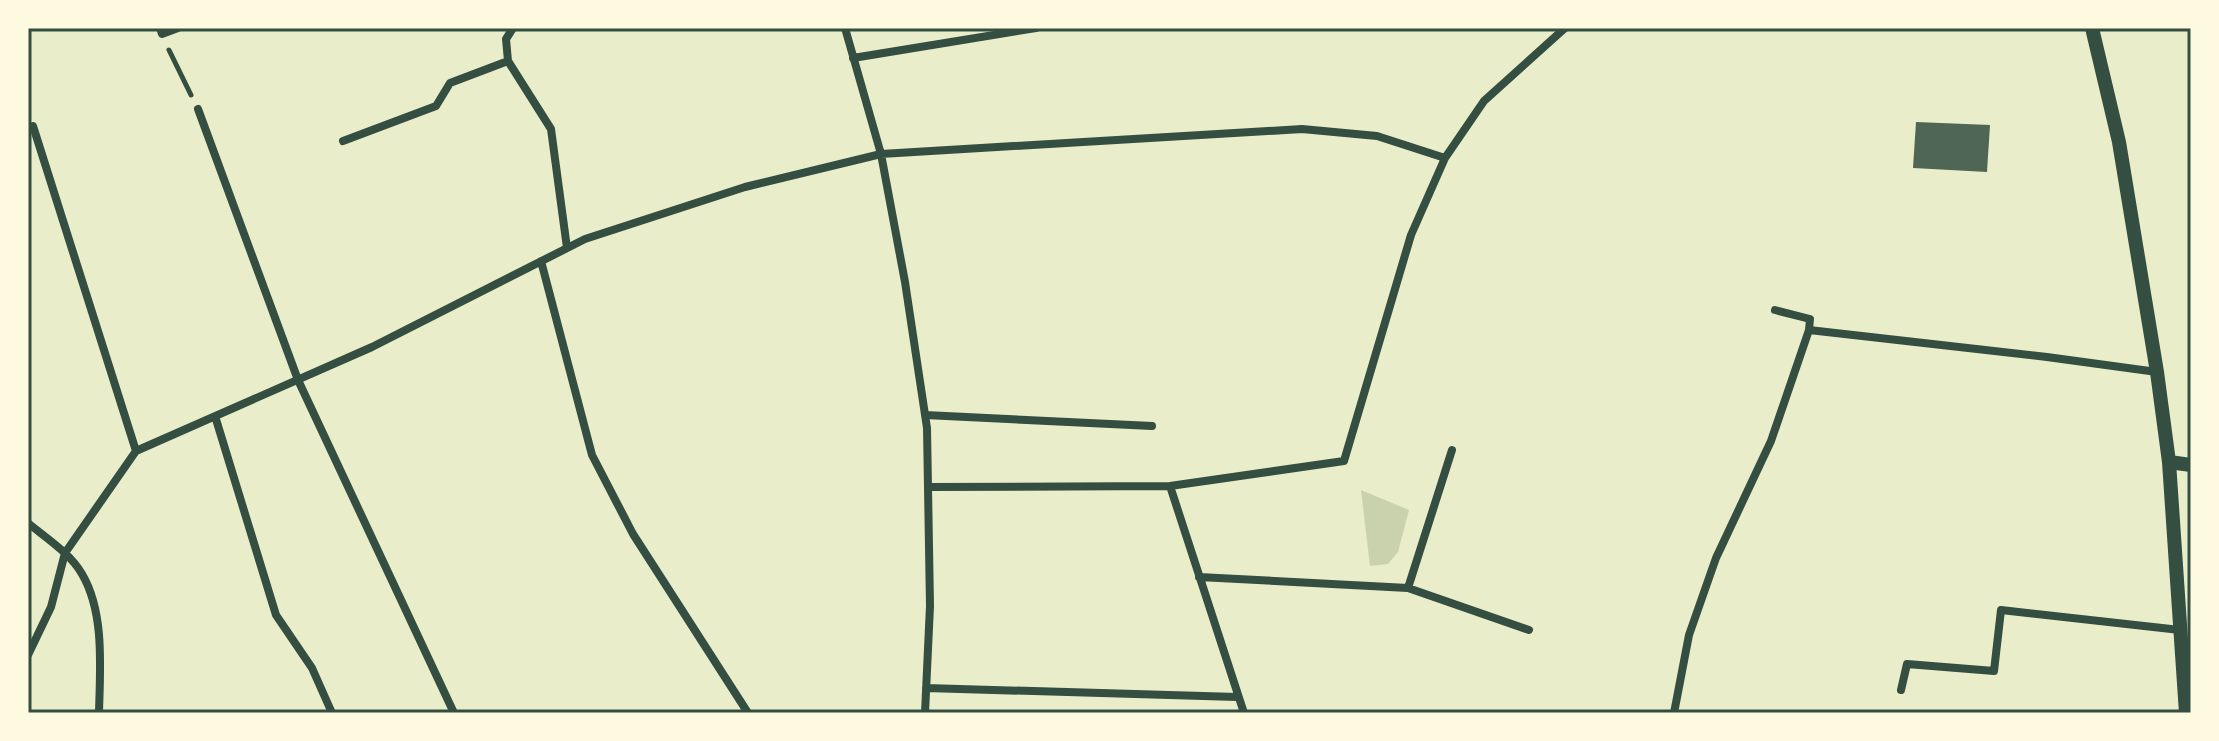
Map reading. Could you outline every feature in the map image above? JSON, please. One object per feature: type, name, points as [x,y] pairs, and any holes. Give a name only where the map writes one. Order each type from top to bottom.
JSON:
[{"type":"street","points":[[161,31],[178,28]]},
{"type":"street","points":[[513,28],[506,39],[508,61],[551,129],[567,248]]},
{"type":"street","points":[[845,28],[881,154],[925,415],[930,606],[925,713]]},
{"type":"street","points":[[853,58],[1036,28]]},
{"type":"street","points":[[928,487],[1170,486],[1344,461],[1411,235],[1445,158],[1484,101],[1565,28]]},
{"type":"street","points":[[2092,28],[2119,142],[2157,372],[2169,462],[2186,713]]},
{"type":"street","points":[[343,141],[436,106],[450,83],[508,61]]},
{"type":"street","points":[[198,109],[298,380],[454,713]]},
{"type":"street","points":[[33,126],[136,451]]},
{"type":"street","points":[[28,655],[51,607],[65,553],[136,451],[372,347],[585,239],[745,187],[881,154],[1302,129],[1377,136],[1445,158]]},
{"type":"street","points":[[541,261],[592,455],[633,534],[748,713]]},
{"type":"street","points":[[1674,713],[1689,635],[1716,558],[1771,441],[1809,330],[1810,319],[1775,310]]},
{"type":"street","points":[[1809,330],[2157,372]]},
{"type":"street","points":[[925,415],[1152,426]]},
{"type":"street","points":[[215,416],[276,615],[312,668],[332,713]]},
{"type":"street","points":[[1408,588],[1452,450]]},
{"type":"street","points":[[2169,462],[2191,465]]},
{"type":"street","points":[[1170,486],[1244,713]]},
{"type":"street","points":[[28,523],[65,553],[82,574],[92,600],[101,640],[99,713]]},
{"type":"street","points":[[1199,577],[1408,588],[1529,630]]},
{"type":"street","points":[[1901,690],[1907,664],[1994,671],[2001,610],[2180,630]]},
{"type":"street","points":[[926,688],[1237,697]]},
{"type":"path","points":[[161,31],[198,109]]},
{"type":"green space","points":[[1361,490],[1409,510],[1398,552],[1388,564],[1370,566]]},
{"type":"building","points":[[1916,122],[1990,125],[1987,172],[1913,168]]}]
